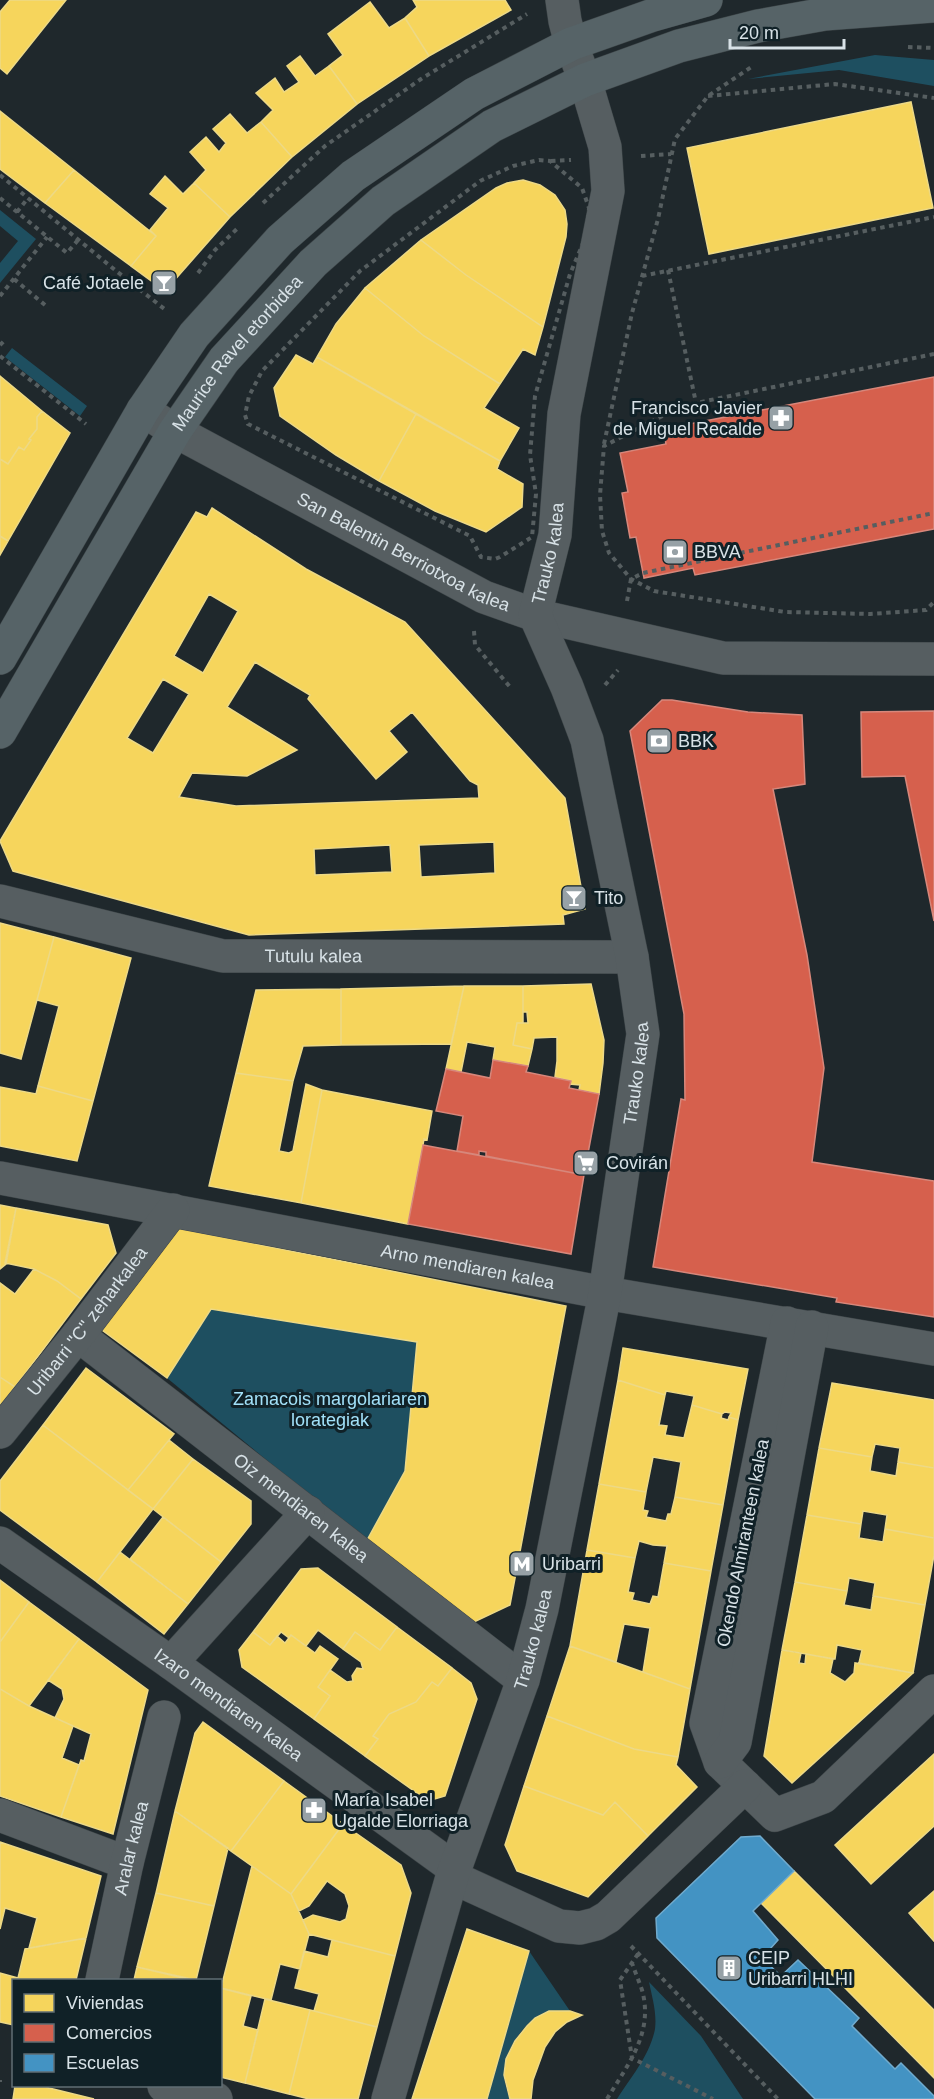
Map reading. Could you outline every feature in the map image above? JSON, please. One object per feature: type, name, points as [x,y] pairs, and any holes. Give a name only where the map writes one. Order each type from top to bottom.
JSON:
[{"type":"main road","points":[[0,658],[142,410],[194,335],[280,240],[352,176],[474,94],[571,44],[653,15],[706,0]]},
{"type":"main road","name":"Maurice Ravel etorbidea","points":[[0,732],[175,430],[224,360],[313,263],[383,201],[492,126],[585,80],[679,46],[758,26],[825,14],[934,6]]},
{"type":"street","name":"Trauko kalea","points":[[388,2099],[454,1873],[524,1680],[542,1608],[605,1293],[643,1034],[632,957],[587,740],[567,687],[535,615],[555,535],[564,414],[608,191],[605,147],[585,80],[571,44],[562,0]]},
{"type":"street","name":"San Balentin Berriotxoa kalea","points":[[142,410],[484,597],[535,615],[723,658],[934,659]]},
{"type":"street","name":"Tutulu kalea","points":[[0,901],[223,956],[632,957]]},
{"type":"street","name":"Arno mendiaren kalea","points":[[0,1178],[605,1293],[934,1349]]},
{"type":"street","name":"Uribarri \"C\" zeharkalea","points":[[0,1432],[78,1335],[173,1210]]},
{"type":"street","name":"Okendo Almiranteen kalea","points":[[799,1325],[735,1742],[720,1762],[775,1815],[823,1797],[934,1690]]},
{"type":"street","name":"Oiz mendiaren kalea","points":[[78,1335],[524,1680]]},
{"type":"street","points":[[171,1663],[308,1512]]},
{"type":"street","name":"Izaro mendiaren kalea","points":[[0,1544],[171,1663],[454,1873],[559,1926],[580,1928],[596,1924],[608,1917],[745,1786]]},
{"type":"street","name":"Aralar kalea","points":[[102,1979],[127,1863],[164,1717]]},
{"type":"street","points":[[0,1815],[127,1863]]},
{"type":"street","points":[[171,2087],[213,2099]]},
{"type":"path","points":[[900,47],[934,48]]},
{"type":"path","points":[[756,64],[708,96],[675,140],[658,219],[632,313],[604,446],[600,495],[602,531],[609,553],[631,579],[654,591],[785,612],[870,614],[915,611],[926,610],[934,602]]},
{"type":"path","points":[[708,96],[835,84],[934,98]]},
{"type":"path","points":[[550,161],[582,188],[589,208],[587,234],[570,274],[536,396],[530,455],[537,494],[532,537],[495,558],[481,556],[470,536],[249,424],[245,414],[249,396],[262,371],[360,271],[480,181],[523,162],[550,161]]},
{"type":"path","points":[[0,175],[115,270]]},
{"type":"path","points":[[0,198],[67,253],[78,240]]},
{"type":"path","points":[[17,212],[28,198]]},
{"type":"path","points":[[642,276],[934,217]]},
{"type":"path","points":[[0,296],[47,237]]},
{"type":"path","points":[[668,270],[696,403]]},
{"type":"path","points":[[14,279],[45,305]]},
{"type":"path","points":[[0,345],[4,341]]},
{"type":"path","points":[[604,446],[674,410],[696,403],[934,354]]},
{"type":"path","points":[[0,356],[86,424]]},
{"type":"path","points":[[644,573],[934,513]]},
{"type":"path","points":[[474,630],[476,645],[510,687]]},
{"type":"path","points":[[632,2058],[620,1980],[638,1954],[778,2099]]},
{"type":"path","points":[[607,2099],[640,2044],[645,2012],[642,1990],[632,1963]]},
{"type":"path","points":[[632,2058],[713,2099]]},
{"type":"green space","points":[[875,55],[934,60],[934,86],[839,70],[748,79]]},
{"type":"green space","points":[[0,210],[36,239],[0,283],[0,263],[18,241],[0,226]]},
{"type":"green space","points":[[12,348],[87,406],[80,416],[5,357]]},
{"type":"green space","name":"Zamacois margolariaren lorategiak","points":[[211,1309],[417,1342],[405,1471],[366,1542],[167,1378]]},
{"type":"green space","points":[[529,1951],[570,2011],[547,2012],[523,2029],[511,2047],[505,2067],[504,2079],[510,2099],[487,2099]]},
{"type":"green space","points":[[649,1982],[701,2036],[743,2099],[617,2099],[653,2039],[655,2017]]},
{"type":"building: Viviendas","points":[[10,0],[66,0],[7,74],[0,68],[0,12]]},
{"type":"building: Viviendas","points":[[413,0],[505,0],[511,10],[429,56],[405,18],[417,7]]},
{"type":"building: Viviendas","points":[[370,2],[389,28],[405,18],[429,56],[357,104],[329,66],[343,55],[328,34]]},
{"type":"building: Viviendas","points":[[300,56],[315,76],[329,66],[357,104],[292,157],[261,122],[273,110],[256,93],[275,78],[284,92],[299,82],[287,66]]},
{"type":"building: Viviendas","points":[[911,102],[933,208],[709,254],[687,148]]},
{"type":"building: Viviendas","points":[[0,111],[74,170],[45,203],[0,169]]},
{"type":"building: Viviendas","points":[[230,114],[247,133],[261,122],[292,157],[230,217],[194,183],[206,170],[190,152],[206,137],[219,152],[226,143],[213,129]]},
{"type":"building: Viviendas","points":[[74,170],[156,236],[131,266],[45,203]]},
{"type":"building: Viviendas","points":[[165,176],[183,194],[194,183],[230,217],[165,291],[131,266],[156,236],[150,230],[168,208],[150,194]]},
{"type":"building: Viviendas","points":[[523,180],[540,185],[555,195],[565,210],[567,224],[566,237],[543,327],[466,275],[421,240],[496,188]]},
{"type":"building: Viviendas","points":[[421,240],[466,275],[543,327],[535,355],[523,349],[500,384],[424,336],[365,288]]},
{"type":"building: Viviendas","points":[[365,288],[424,336],[500,384],[484,408],[519,428],[500,461],[317,357],[336,324]]},
{"type":"building: Viviendas","points":[[296,355],[313,364],[317,357],[416,414],[379,481],[336,455],[280,416],[274,388]]},
{"type":"building: Viviendas","points":[[0,376],[42,411],[37,417],[37,429],[29,439],[31,440],[24,450],[19,447],[8,464],[0,459]]},
{"type":"building: Viviendas","points":[[42,411],[70,433],[8,541],[0,536],[0,459],[8,464],[19,447],[24,450],[37,429],[37,417]]},
{"type":"building: Viviendas","points":[[416,414],[500,461],[497,469],[523,484],[522,507],[486,532],[435,511],[379,481]]},
{"type":"building: Viviendas","points":[[212,508],[306,569],[405,622],[565,798],[585,909],[563,915],[564,924],[249,935],[13,871],[0,841],[196,512],[207,517]],"holes":[[[209,594],[238,611],[203,673],[174,656]],[[255,662],[310,695],[308,699],[376,779],[407,752],[389,731],[412,712],[470,781],[478,785],[479,798],[236,806],[179,797],[192,773],[247,776],[297,750],[227,707]],[[163,679],[189,694],[153,753],[127,738]],[[494,842],[495,873],[421,877],[419,845]],[[390,845],[392,872],[315,875],[314,849]]]},
{"type":"building: Viviendas","points":[[0,536],[8,541],[0,555]]},
{"type":"building: Viviendas","points":[[0,923],[54,937],[21,1059],[0,1053]]},
{"type":"building: Viviendas","points":[[54,937],[131,958],[93,1101],[38,1086],[59,1006],[37,1000]]},
{"type":"building: Viviendas","points":[[591,984],[604,1040],[599,1094],[579,1090],[580,1085],[570,1084],[571,1081],[555,1077],[557,1037],[534,1038],[532,1049],[513,1045],[517,1023],[528,1023],[527,1012],[523,1012],[523,986]]},
{"type":"building: Viviendas","points":[[464,986],[451,1044],[341,1045],[341,989]]},
{"type":"building: Viviendas","points":[[464,986],[523,986],[523,1023],[517,1023],[513,1045],[532,1049],[528,1066],[493,1060],[495,1047],[467,1042],[461,1072],[446,1069]]},
{"type":"building: Viviendas","points":[[341,989],[341,1045],[303,1046],[293,1081],[236,1073],[256,990]]},
{"type":"building: Viviendas","points":[[236,1073],[293,1081],[279,1151],[289,1153],[293,1151],[306,1084],[322,1090],[301,1203],[209,1186]]},
{"type":"building: Viviendas","points":[[38,1086],[93,1101],[77,1161],[0,1146],[0,1087],[36,1094]]},
{"type":"building: Viviendas","points":[[322,1090],[432,1111],[427,1140],[424,1139],[408,1224],[301,1203]]},
{"type":"building: Viviendas","points":[[0,1205],[16,1208],[6,1264],[0,1269]]},
{"type":"building: Viviendas","points":[[16,1208],[108,1225],[116,1253],[81,1299],[57,1281],[34,1269],[5,1263]]},
{"type":"building: Viviendas","points":[[172,1227],[566,1306],[510,1605],[472,1623],[366,1542],[405,1471],[417,1342],[211,1309],[167,1378],[102,1330]]},
{"type":"building: Viviendas","points":[[34,1269],[57,1281],[81,1299],[15,1387],[0,1377],[0,1283],[15,1294]]},
{"type":"building: Viviendas","points":[[623,1348],[748,1369],[738,1420],[729,1417],[731,1413],[722,1414],[692,1405],[694,1396],[666,1391],[665,1395],[618,1380]]},
{"type":"building: Viviendas","points":[[86,1368],[174,1434],[128,1490],[43,1425]]},
{"type":"building: Viviendas","points":[[0,1377],[15,1387],[0,1407]]},
{"type":"building: Viviendas","points":[[618,1380],[665,1395],[659,1425],[667,1426],[665,1435],[684,1438],[692,1405],[722,1414],[721,1418],[728,1420],[729,1417],[738,1420],[723,1505],[675,1497],[681,1462],[653,1457],[646,1492],[599,1484]]},
{"type":"building: Viviendas","points":[[832,1383],[934,1400],[934,1468],[898,1462],[900,1448],[875,1444],[872,1457],[819,1448]]},
{"type":"building: Viviendas","points":[[43,1425],[153,1509],[97,1582],[0,1510],[0,1481]]},
{"type":"building: Viviendas","points":[[169,1440],[193,1459],[153,1509],[128,1490]]},
{"type":"building: Viviendas","points":[[819,1448],[872,1457],[870,1471],[896,1476],[898,1462],[934,1468],[934,1538],[885,1529],[887,1515],[863,1511],[861,1524],[807,1515]]},
{"type":"building: Viviendas","points":[[193,1459],[251,1501],[251,1524],[221,1562],[153,1509]]},
{"type":"building: Viviendas","points":[[599,1484],[646,1492],[643,1510],[648,1511],[646,1517],[666,1521],[668,1514],[671,1514],[675,1497],[723,1505],[711,1571],[664,1563],[667,1546],[639,1541],[635,1558],[587,1550]]},
{"type":"building: Viviendas","points":[[807,1515],[861,1524],[859,1538],[883,1542],[885,1529],[934,1538],[934,1555],[925,1605],[873,1596],[875,1583],[849,1578],[847,1591],[795,1582]]},
{"type":"building: Viviendas","points":[[163,1517],[221,1562],[188,1604],[130,1559]]},
{"type":"building: Viviendas","points":[[587,1550],[635,1558],[628,1592],[634,1593],[632,1600],[650,1604],[653,1596],[658,1597],[664,1563],[711,1571],[690,1689],[643,1672],[650,1628],[624,1624],[616,1662],[570,1646]]},
{"type":"building: Viviendas","points":[[120,1552],[188,1604],[164,1634],[97,1582]]},
{"type":"building: Viviendas","points":[[318,1568],[397,1627],[380,1650],[355,1632],[343,1649],[318,1630],[306,1646],[291,1635],[289,1638],[281,1632],[270,1645],[253,1632],[301,1569]]},
{"type":"building: Viviendas","points":[[0,1580],[29,1602],[0,1642]]},
{"type":"building: Viviendas","points":[[795,1582],[847,1591],[844,1605],[871,1610],[873,1596],[925,1605],[913,1673],[859,1663],[862,1650],[837,1645],[835,1659],[782,1650]]},
{"type":"building: Viviendas","points":[[29,1602],[79,1639],[29,1706],[0,1689],[0,1642]]},
{"type":"building: Viviendas","points":[[397,1627],[452,1668],[438,1686],[432,1682],[416,1702],[389,1714],[373,1736],[378,1739],[365,1756],[314,1719],[330,1696],[318,1687],[330,1670],[347,1682],[353,1681],[352,1676],[357,1668],[363,1669],[361,1662],[343,1649],[355,1632],[380,1650]]},
{"type":"building: Viviendas","points":[[253,1632],[270,1645],[277,1636],[285,1643],[291,1635],[315,1653],[320,1646],[338,1659],[318,1687],[330,1696],[314,1719],[242,1667],[239,1650]]},
{"type":"building: Viviendas","points":[[79,1639],[148,1690],[113,1834],[61,1817],[81,1760],[84,1761],[91,1734],[55,1718],[64,1699],[62,1689],[48,1680]]},
{"type":"building: Viviendas","points":[[570,1646],[690,1689],[678,1757],[634,1749],[547,1716]]},
{"type":"building: Viviendas","points":[[782,1650],[801,1653],[799,1663],[805,1664],[806,1654],[833,1659],[830,1673],[845,1682],[854,1673],[855,1663],[913,1673],[792,1783],[764,1756]]},
{"type":"building: Viviendas","points":[[452,1668],[471,1683],[477,1699],[445,1796],[428,1801],[365,1756],[378,1739],[373,1736],[389,1714],[416,1702],[432,1682],[438,1686]]},
{"type":"building: Viviendas","points":[[0,1689],[29,1706],[73,1726],[62,1758],[79,1765],[61,1817],[0,1796]]},
{"type":"building: Viviendas","points":[[547,1716],[634,1749],[678,1757],[676,1765],[697,1787],[648,1836],[615,1802],[603,1815],[524,1786]]},
{"type":"building: Viviendas","points":[[203,1722],[284,1781],[231,1851],[175,1811],[195,1733]]},
{"type":"building: Viviendas","points":[[934,1754],[934,1826],[871,1884],[835,1845]]},
{"type":"building: Viviendas","points":[[284,1781],[343,1824],[291,1894],[231,1851]]},
{"type":"building: Viviendas","points":[[524,1786],[603,1815],[615,1802],[648,1836],[588,1897],[517,1871],[505,1845]]},
{"type":"building: Viviendas","points":[[175,1811],[228,1848],[214,1906],[156,1893]]},
{"type":"building: Viviendas","points":[[343,1824],[401,1865],[411,1893],[395,1956],[309,1934],[303,1920],[313,1915],[340,1922],[346,1919],[349,1906],[345,1894],[327,1881],[309,1906],[299,1911],[291,1894]]},
{"type":"building: Viviendas","points":[[0,1842],[101,1876],[86,1938],[29,1948],[37,1918],[5,1908],[0,1929]]},
{"type":"building: Viviendas","points":[[252,1866],[291,1894],[309,1934],[300,1969],[280,1964],[271,2000],[222,1988]]},
{"type":"building: Viviendas","points":[[794,1871],[934,2010],[934,2078],[761,1903]]},
{"type":"building: Viviendas","points":[[934,1891],[934,1941],[909,1913]]},
{"type":"building: Viviendas","points":[[156,1893],[214,1906],[196,1979],[137,1967]]},
{"type":"building: Viviendas","points":[[467,1929],[529,1951],[487,2099],[412,2099]]},
{"type":"building: Viviendas","points":[[86,1938],[76,1979],[12,1979],[12,2025],[0,2022],[0,1973],[18,1978],[25,1949]]},
{"type":"building: Viviendas","points":[[332,1940],[395,1956],[377,2027],[314,2011],[319,1994],[295,1988],[304,1951],[328,1957]]},
{"type":"building: Viviendas","points":[[137,1967],[187,1979],[134,1979]]},
{"type":"building: Viviendas","points":[[222,1989],[251,1996],[243,2026],[258,2030],[245,2083],[222,2077]]},
{"type":"building: Viviendas","points":[[265,1999],[310,2010],[289,2094],[245,2083]]},
{"type":"building: Viviendas","points":[[310,2010],[377,2027],[358,2099],[309,2099],[289,2094]]},
{"type":"building: Viviendas","points":[[549,2011],[570,2011],[582,2015],[567,2022],[555,2032],[545,2047],[533,2080],[531,2099],[510,2099],[504,2075],[506,2059],[515,2041],[527,2026],[535,2018]]},
{"type":"building: Viviendas","points":[[15,2087],[45,2087],[94,2099],[13,2099]]},
{"type":"building: Comercios","points":[[934,377],[934,529],[695,575],[693,568],[644,578],[636,537],[630,538],[622,493],[628,492],[620,453],[666,444],[663,429]]},
{"type":"building: Comercios","points":[[662,700],[748,712],[802,715],[805,784],[773,789],[807,955],[824,1068],[812,1162],[934,1181],[934,1317],[836,1302],[837,1298],[653,1267],[681,1099],[685,1100],[684,1014],[630,731]]},
{"type":"building: Comercios","points":[[934,711],[934,921],[905,776],[862,777],[861,712]]},
{"type":"building: Comercios","points":[[493,1060],[528,1066],[526,1072],[571,1081],[569,1088],[599,1094],[584,1175],[486,1156],[486,1152],[479,1151],[479,1155],[457,1151],[463,1116],[436,1111],[446,1069],[490,1078]]},
{"type":"building: Comercios","points":[[423,1145],[584,1175],[571,1254],[408,1224]]},
{"type":"building: Escuelas","name":"CEIP Uribarri HLHI","points":[[760,1836],[794,1871],[753,1911],[778,1940],[762,1958],[781,1976],[798,1960],[859,2018],[852,2026],[895,2069],[901,2063],[934,2096],[934,2099],[815,2099],[657,1938],[656,1918],[741,1837]]},
{"type":"place","name":"Café Jotaele","points":[[164,283]]},
{"type":"place","name":"Francisco Javier de Miguel Recalde","points":[[781,418]]},
{"type":"place","name":"BBVA","points":[[675,552]]},
{"type":"place","name":"BBK","points":[[659,741]]},
{"type":"place","name":"Tito","points":[[574,898]]},
{"type":"place","name":"Covirán","points":[[586,1163]]},
{"type":"place","name":"Uribarri","points":[[522,1564]]},
{"type":"place","name":"María Isabel Ugalde Elorriaga","points":[[314,1810]]},
{"type":"place","name":"CEIP Uribarri HLHI","points":[[729,1968]]}]
